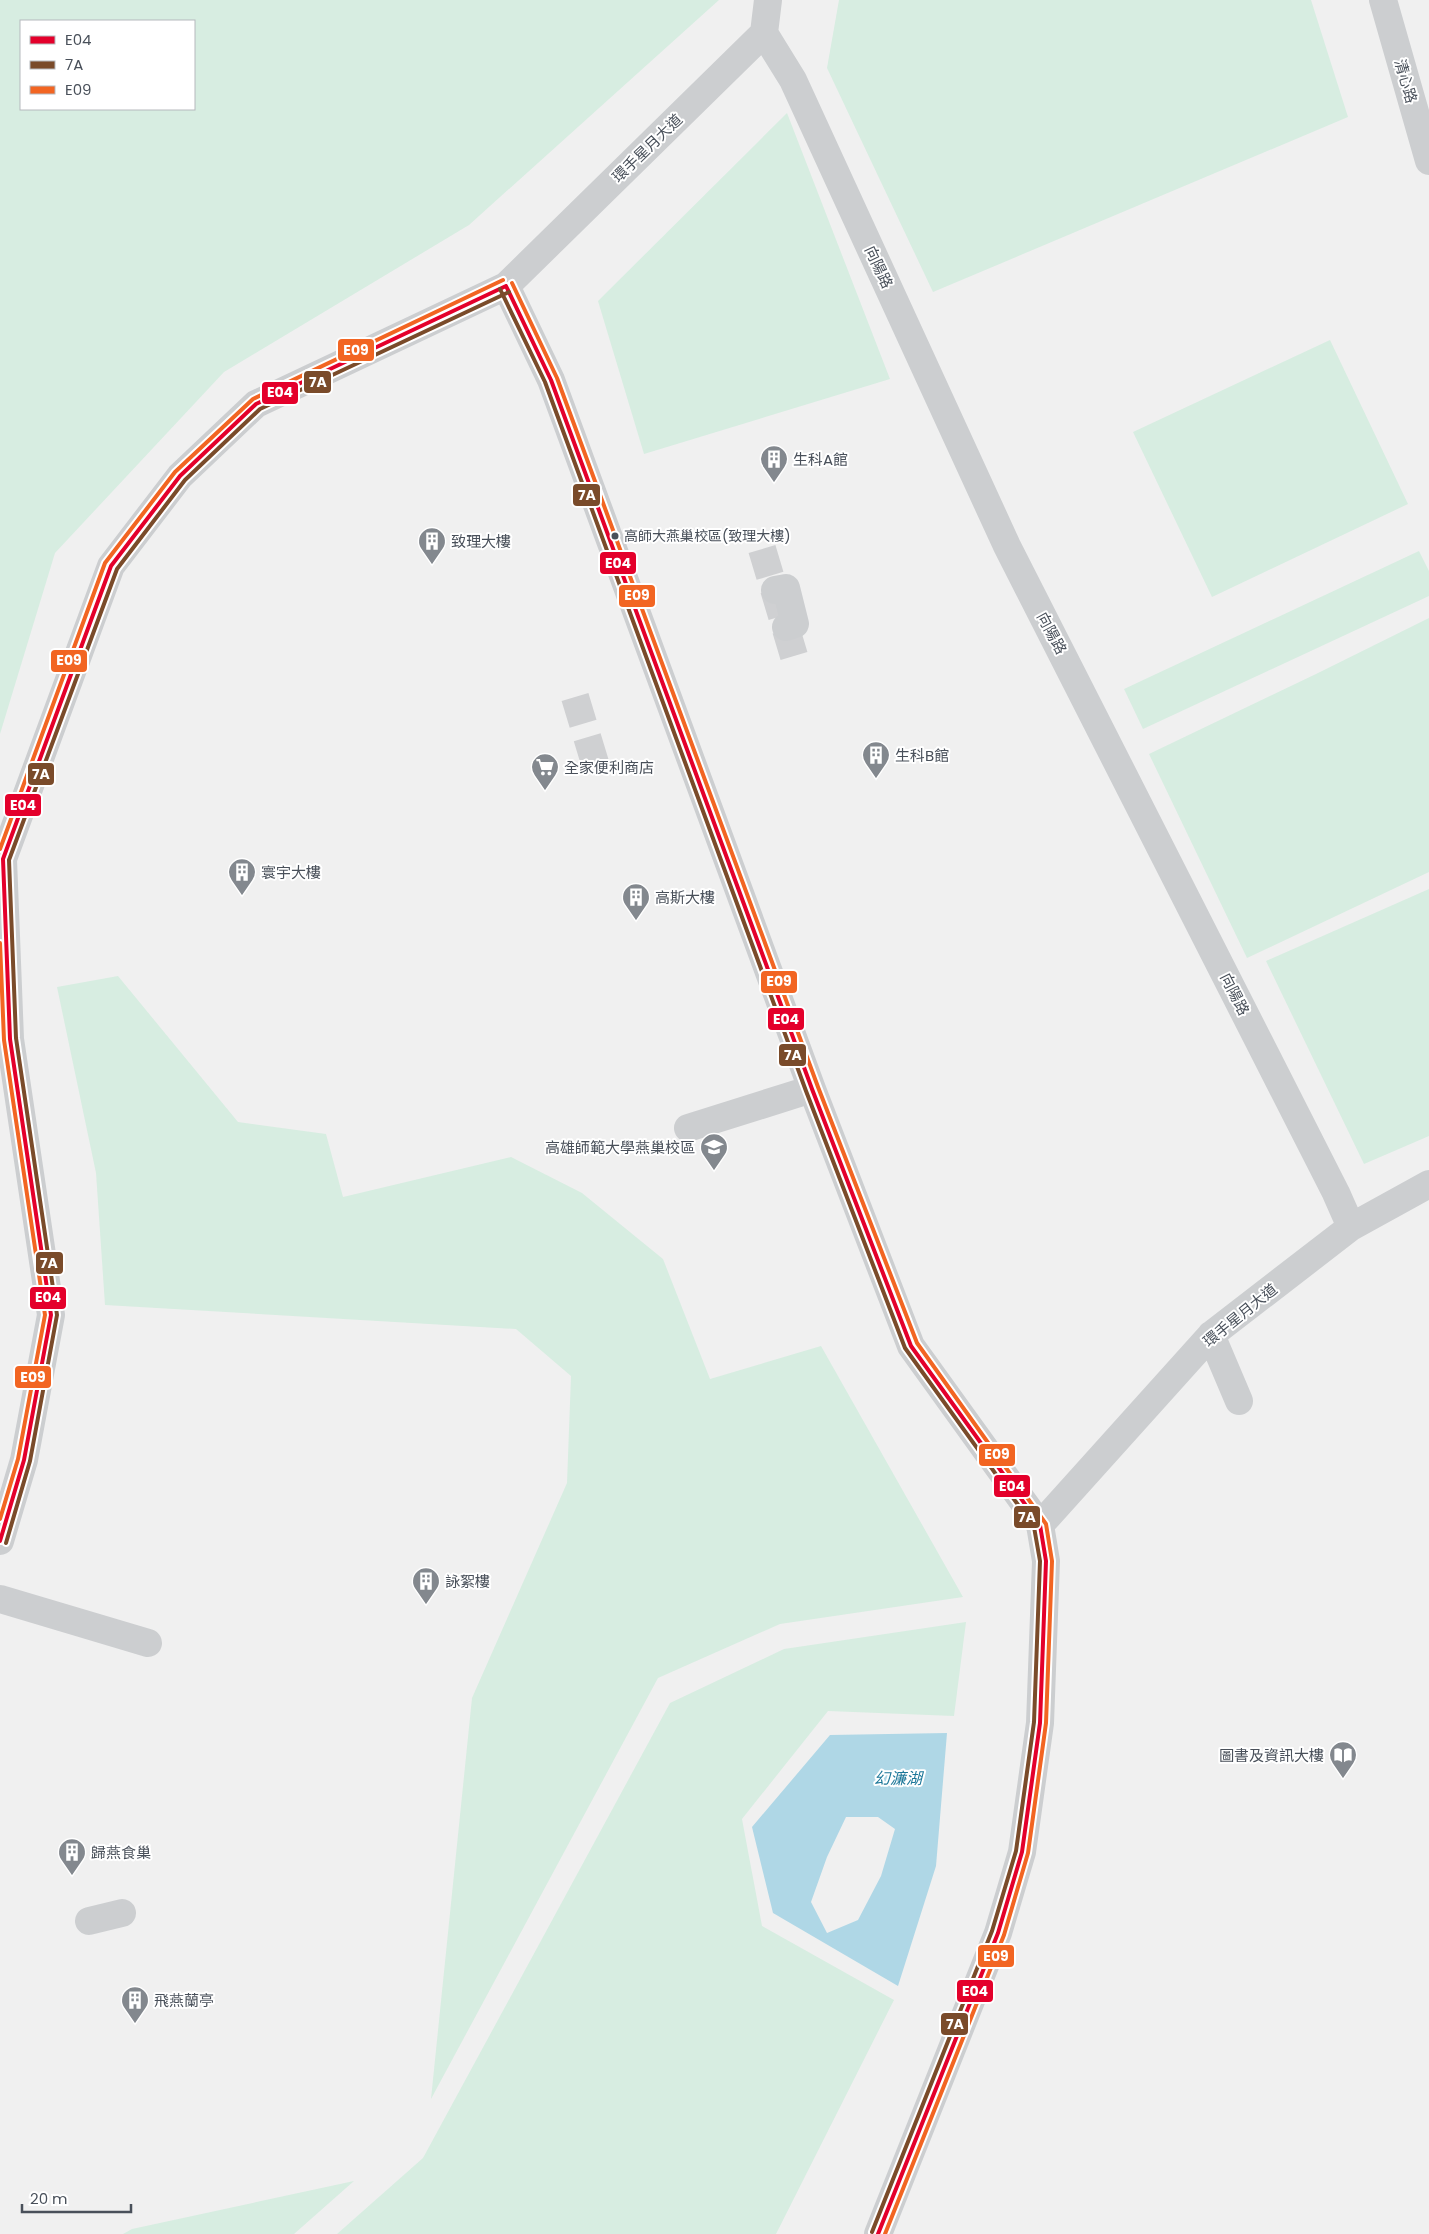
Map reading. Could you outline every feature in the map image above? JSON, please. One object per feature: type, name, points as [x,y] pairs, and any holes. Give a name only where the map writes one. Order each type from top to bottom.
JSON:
[{"type":"street","points":[[764,33],[768,0]]},
{"type":"street","name":"清心路","points":[[1383,0],[1429,161]]},
{"type":"street","name":"環手星月大道","points":[[0,1541],[24,1460],[51,1315],[10,1039],[4,859],[112,566],[180,476],[256,404],[506,286],[764,33]]},
{"type":"street","name":"向陽路","points":[[764,33],[793,80],[1007,546],[1336,1193],[1351,1227]]},
{"type":"street","points":[[506,286],[551,380],[812,1089],[911,1346],[1040,1525],[1046,1561],[1040,1723],[1022,1852],[998,1933],[878,2234]]},
{"type":"street","points":[[775,590],[786,588],[795,624],[786,628]]},
{"type":"street","points":[[688,1128],[812,1089]]},
{"type":"street","name":"環手星月大道","points":[[1040,1525],[1210,1335],[1351,1227],[1429,1184]]},
{"type":"street","points":[[1210,1335],[1239,1402]]},
{"type":"street","points":[[0,1599],[37,1599],[148,1643]]},
{"type":"street","points":[[89,1921],[122,1913]]},
{"type":"green space","points":[[0,0],[719,0],[469,225],[224,372],[55,553],[0,734]]},
{"type":"green space","points":[[839,0],[1311,0],[1348,117],[933,292],[827,68]]},
{"type":"green space","points":[[787,113],[890,379],[644,454],[598,301]]},
{"type":"green space","points":[[1330,340],[1408,504],[1212,597],[1133,432]]},
{"type":"green space","points":[[1419,551],[1429,571],[1429,596],[1143,729],[1124,689]]},
{"type":"green space","points":[[1429,618],[1429,872],[1247,958],[1149,754]]},
{"type":"green space","points":[[1429,889],[1429,1136],[1364,1164],[1266,961]]},
{"type":"green space","points":[[118,976],[238,1122],[326,1134],[343,1197],[511,1157],[582,1193],[663,1259],[710,1379],[821,1346],[963,1597],[780,1624],[658,1678],[431,2099],[472,1698],[567,1483],[571,1376],[516,1329],[105,1305],[96,1173],[57,987]]},
{"type":"green space","points":[[966,1622],[954,1716],[828,1711],[742,1819],[762,1926],[894,2000],[776,2234],[337,2234],[423,2158],[670,1703],[784,1649]]},
{"type":"green space","points":[[354,2181],[294,2234],[123,2234],[132,2229]]},
{"type":"water","name":"幻濂湖","points":[[947,1733],[936,1866],[898,1986],[773,1913],[752,1827],[830,1735]],"holes":[[[846,1817],[878,1817],[895,1829],[881,1876],[858,1920],[827,1933],[811,1902],[827,1857]]]},
{"type":"tunnel","points":[[762,549],[794,656]]},
{"type":"tunnel","points":[[575,697],[595,763]]},
{"type":"transit line","name":"E09","points":[[0,849],[105,563],[175,472],[253,399],[503,280]]},
{"type":"transit line","name":"E09","points":[[512,283],[557,378],[818,1087],[917,1343],[1046,1524],[1052,1561],[1046,1723],[1028,1853],[1004,1935],[885,2234]]},
{"type":"transit line","name":"E04","points":[[506,286],[551,380],[812,1089],[911,1346],[1040,1525],[1046,1561],[1040,1723],[1022,1852],[998,1933],[878,2234]]},
{"type":"transit line","name":"E04","points":[[0,1541],[24,1460],[51,1315],[10,1039],[3,859],[111,566],[180,476],[256,404],[506,286]]},
{"type":"transit line","name":"7A","points":[[500,289],[545,382],[806,1091],[905,1348],[1034,1527],[1040,1561],[1034,1722],[1016,1851],[992,1931],[872,2232]]},
{"type":"transit line","name":"7A","points":[[6,1543],[30,1461],[57,1315],[16,1038],[9,860],[117,569],[185,480],[260,409],[509,292]]},
{"type":"transit line","name":"E09","points":[[0,943],[4,1040],[45,1315],[18,1459],[0,1519]]},
{"type":"place","name":"生科A館","points":[[774,483]]},
{"type":"place","name":"高師大燕巢校區(致理大樓)","points":[[615,536]]},
{"type":"place","name":"致理大樓","points":[[432,565]]},
{"type":"place","name":"生科B館","points":[[876,779]]},
{"type":"place","name":"全家便利商店","points":[[545,791]]},
{"type":"place","name":"寰宇大樓","points":[[242,896]]},
{"type":"place","name":"高斯大樓","points":[[636,921]]},
{"type":"place","name":"高雄師範大學燕巢校區","points":[[714,1171]]},
{"type":"place","name":"詠絮樓","points":[[426,1605]]},
{"type":"place","name":"圖書及資訊大樓","points":[[1343,1779]]},
{"type":"place","name":"歸燕食巢","points":[[72,1876]]},
{"type":"place","name":"飛燕蘭亭","points":[[135,2024]]}]
